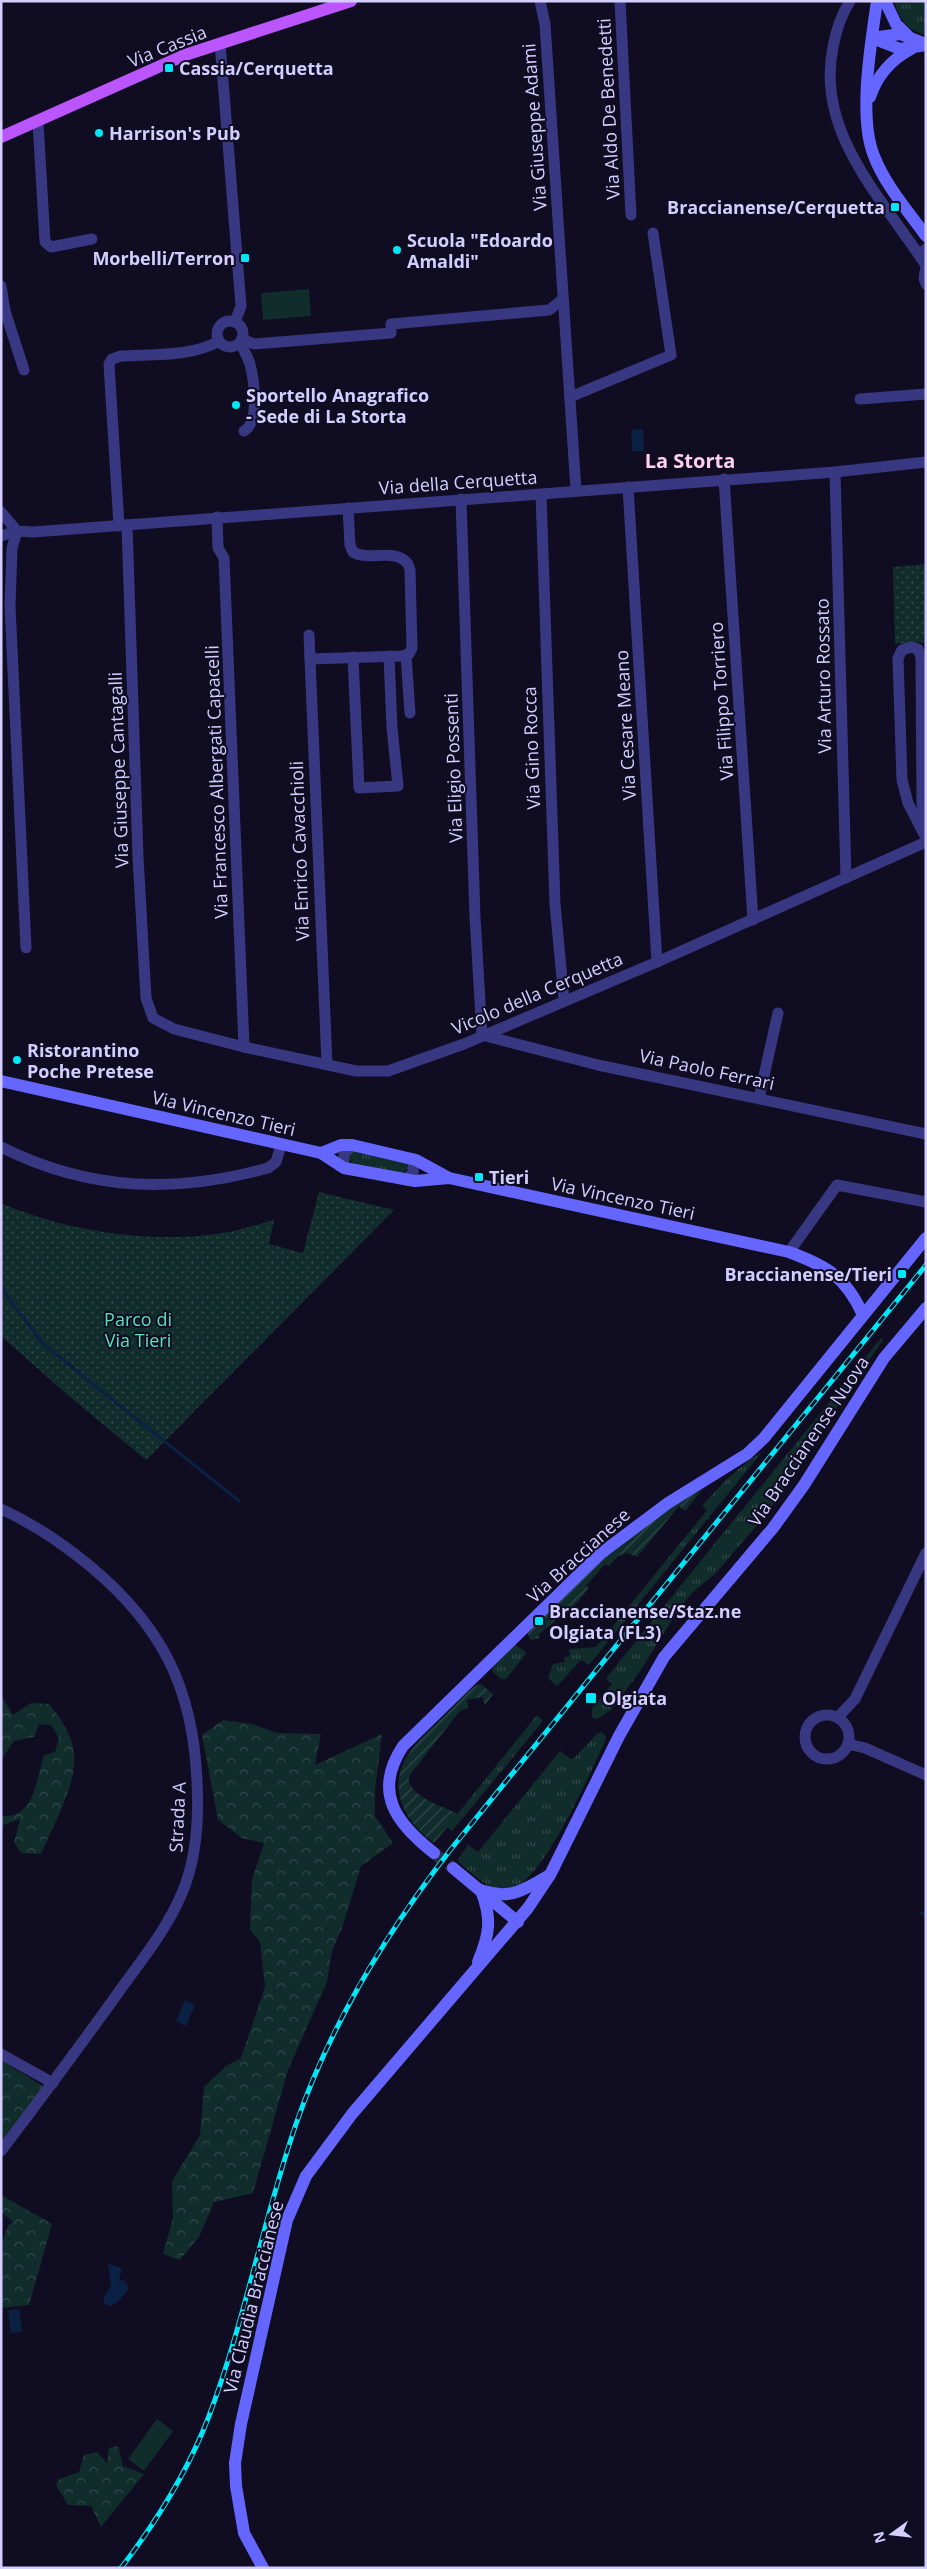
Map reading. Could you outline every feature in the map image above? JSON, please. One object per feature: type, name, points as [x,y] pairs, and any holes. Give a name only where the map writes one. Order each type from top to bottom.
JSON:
[{"type":"main road","name":"Via Cassia","points":[[1,138],[151,69],[220,43],[351,1]]},
{"type":"street","name":"Via Giuseppe Adami","points":[[540,1],[544,24],[576,490]]},
{"type":"street","name":"Via Aldo De Benedetti","points":[[620,1],[631,215]]},
{"type":"street","points":[[850,1],[839,22],[831,55],[829,75],[834,114],[846,146],[924,259],[924,278],[926,284]]},
{"type":"street","points":[[877,1],[866,111],[868,139],[876,162],[926,236]]},
{"type":"street","points":[[885,1],[896,24],[910,43]]},
{"type":"street","points":[[872,38],[893,34],[910,43],[926,44]]},
{"type":"street","points":[[220,43],[241,306],[235,322]]},
{"type":"street","points":[[866,111],[871,94],[882,74],[910,43]]},
{"type":"street","points":[[38,122],[45,242],[51,247],[92,239]]},
{"type":"street","points":[[570,398],[671,355],[653,233]]},
{"type":"street","points":[[1,286],[5,311],[24,370]]},
{"type":"street","points":[[244,431],[251,426],[254,415],[250,363],[241,341],[242,328],[235,322],[227,321],[220,325],[217,333],[219,341],[231,347],[241,341],[254,344],[392,334],[391,324],[550,310],[563,299]]},
{"type":"street","name":"Via Giuseppe Cantagalli","points":[[150,1012],[146,998],[138,857],[123,525],[109,364],[112,359],[121,356],[191,351],[208,348],[219,341]]},
{"type":"street","points":[[860,399],[926,394]]},
{"type":"street","name":"Via della Cerquetta","points":[[1,536],[17,531],[33,532],[835,472],[926,462]]},
{"type":"street","name":"Via Arturo Rossato","points":[[835,472],[846,878]]},
{"type":"street","name":"Via Filippo Torriero","points":[[724,479],[753,920]]},
{"type":"street","name":"Via Cesare Meano","points":[[628,486],[657,962]]},
{"type":"street","name":"Via Gino Rocca","points":[[541,494],[555,904],[564,1000]]},
{"type":"street","name":"Via Eligio Possenti","points":[[461,499],[475,916],[482,1035]]},
{"type":"street","points":[[310,659],[406,655],[411,651],[409,567],[399,557],[360,555],[353,552],[350,545],[348,508]]},
{"type":"street","points":[[1,512],[17,531],[12,548],[10,606],[26,948]]},
{"type":"street","name":"Via Francesco Albergati Capacelli","points":[[217,517],[218,548],[224,558],[244,1047]]},
{"type":"street","name":"Via Enrico Cavacchioli","points":[[309,636],[322,986],[327,1064]]},
{"type":"street","points":[[926,830],[922,803],[921,657],[918,649],[911,647],[902,650],[898,658],[901,774],[908,803],[926,838]]},
{"type":"street","points":[[406,655],[410,713]]},
{"type":"street","points":[[353,658],[359,788],[398,786],[389,656]]},
{"type":"street","name":"Vicolo della Cerquetta","points":[[150,1012],[159,1022],[174,1029],[244,1047],[365,1072],[388,1071],[482,1035],[657,962],[926,842]]},
{"type":"street","points":[[759,1098],[778,1013]]},
{"type":"street","name":"Via Paolo Ferrari","points":[[482,1035],[598,1065],[926,1134]]},
{"type":"street","name":"Via Vincenzo Tieri","points":[[1,1080],[321,1153],[344,1168],[406,1180],[420,1181],[449,1178]]},
{"type":"street","points":[[1,1147],[48,1166],[106,1181],[167,1186],[231,1178],[268,1168],[276,1162],[281,1145]]},
{"type":"street","points":[[344,1168],[344,1154],[352,1145]]},
{"type":"street","name":"Via Vincenzo Tieri","points":[[321,1153],[341,1146],[352,1145],[414,1159],[449,1178],[789,1252],[814,1261],[834,1274],[853,1296],[863,1315]]},
{"type":"street","points":[[406,1180],[413,1173],[414,1159]]},
{"type":"street","points":[[789,1252],[837,1185],[926,1202]]},
{"type":"street","name":"Via Braccianese","points":[[434,1853],[406,1830],[399,1820],[391,1799],[391,1773],[403,1746],[600,1554],[660,1508],[747,1454],[764,1438],[926,1238]]},
{"type":"street","name":"Via Braccianense Nuova","points":[[550,1875],[619,1736],[664,1657],[773,1528],[804,1485],[884,1358],[926,1308]]},
{"type":"street","name":"Strada A","points":[[1,1509],[36,1527],[71,1550],[118,1590],[148,1625],[164,1650],[181,1689],[192,1732],[197,1771],[198,1812],[193,1857],[179,1901],[156,1939],[1,2151]]},
{"type":"street","points":[[838,1716],[855,1699],[926,1553]]},
{"type":"street","points":[[823,1714],[838,1716],[847,1726],[850,1738],[848,1744],[838,1756],[823,1759],[810,1751],[806,1744],[806,1729],[810,1722],[823,1714]]},
{"type":"street","points":[[848,1744],[865,1748],[926,1775]]},
{"type":"street","points":[[453,1868],[518,1922]]},
{"type":"street","points":[[481,1890],[496,1896],[508,1896],[518,1893],[550,1875]]},
{"type":"street","points":[[474,1971],[518,1922],[550,1875]]},
{"type":"street","points":[[474,1971],[488,1939],[490,1922],[481,1890]]},
{"type":"street","name":"Via Claudia Braccianese","points":[[263,2568],[244,2533],[236,2486],[236,2456],[240,2424],[287,2220],[306,2176],[330,2142],[416,2037],[474,1971]]},
{"type":"street","points":[[1,2054],[53,2082]]},
{"type":"green space","points":[[894,1],[926,1],[926,35],[914,31],[905,23]]},
{"type":"green space","points":[[309,289],[311,316],[263,320],[261,293]]},
{"type":"green space","points":[[926,564],[926,642],[895,644],[893,567]]},
{"type":"green space","points":[[352,1151],[408,1164],[408,1169],[401,1174],[352,1163],[348,1156]]},
{"type":"green space","name":"Parco di Via Tieri","points":[[319,1192],[394,1210],[146,1460],[63,1391],[1,1336],[1,1203],[54,1222],[113,1233],[143,1236],[202,1236],[235,1231],[274,1220],[269,1244],[303,1253]]},
{"type":"green space","points":[[881,1338],[883,1340],[769,1511],[716,1573],[693,1592],[680,1607],[639,1673],[611,1710],[597,1719],[592,1717],[592,1708],[612,1684],[606,1678]]},
{"type":"green space","points":[[762,1452],[589,1665],[581,1660],[557,1686],[548,1678],[553,1664],[565,1662],[564,1657],[570,1656],[569,1649],[596,1647],[707,1510],[702,1506],[730,1476]]},
{"type":"green space","points":[[703,1489],[685,1511],[679,1506],[637,1557],[627,1553],[618,1556],[608,1566],[605,1564],[586,1586],[589,1588],[568,1614],[566,1611],[538,1635],[540,1638],[531,1640],[528,1635],[529,1630],[602,1559],[653,1518]]},
{"type":"green space","points":[[514,1644],[525,1651],[526,1654],[506,1679],[501,1679],[493,1672],[492,1668]]},
{"type":"green space","points":[[481,1684],[493,1694],[485,1705],[482,1697],[467,1700],[468,1707],[459,1712],[409,1776],[413,1789],[419,1795],[458,1814],[434,1843],[423,1834],[406,1814],[401,1802],[399,1777],[410,1752],[423,1736],[467,1692],[476,1685]]},
{"type":"green space","points":[[1,1695],[13,1715],[31,1703],[49,1704],[65,1726],[73,1746],[74,1764],[72,1777],[58,1817],[41,1854],[21,1853],[14,1842],[20,1819],[3,1825],[1,1830],[1,1816],[17,1814],[28,1803],[35,1788],[44,1755],[55,1752],[59,1738],[51,1725],[39,1724],[34,1737],[14,1741],[1,1760]]},
{"type":"green space","points":[[537,1715],[543,1721],[452,1831],[447,1827]]},
{"type":"green space","points":[[223,1720],[252,1724],[277,1733],[321,1734],[315,1765],[382,1734],[375,1790],[375,1816],[393,1843],[361,1866],[342,1928],[332,1951],[327,1982],[288,2070],[253,2193],[214,2202],[199,2237],[180,2260],[163,2254],[173,2218],[172,2181],[200,2135],[204,2087],[226,2066],[241,2058],[265,1987],[260,1941],[250,1930],[252,1879],[264,1843],[242,1838],[218,1820],[202,1735]]},
{"type":"green space","points":[[601,1732],[606,1736],[605,1742],[576,1802],[548,1852],[533,1872],[519,1886],[505,1891],[492,1888],[457,1861],[468,1845],[478,1852],[560,1751],[573,1759]]},
{"type":"green space","points":[[1,2060],[44,2087],[1,2147]]},
{"type":"green space","points":[[1,2195],[52,2224],[29,2305],[1,2308],[1,2247],[8,2225],[13,2222],[1,2212]]},
{"type":"green space","points":[[157,2419],[173,2431],[144,2471],[128,2459]]},
{"type":"green space","points":[[118,2446],[123,2466],[144,2474],[101,2527],[91,2506],[68,2505],[56,2485],[59,2479],[79,2472],[84,2455],[97,2452],[107,2464],[109,2448]]},
{"type":"water","points":[[643,429],[644,451],[632,451],[631,430]]},
{"type":"water","points":[[185,2000],[195,2005],[186,2026],[176,2021]]},
{"type":"water","points":[[108,2264],[122,2268],[119,2281],[124,2280],[129,2288],[117,2303],[110,2306],[105,2304],[103,2299],[111,2286]]},
{"type":"water","points":[[19,2309],[22,2332],[11,2333],[8,2310]]},
{"type":"waterway","points":[[1,1288],[43,1344],[239,1501]]},
{"type":"waterway","points":[[921,1913],[926,1915]]},
{"type":"tunnel","points":[[434,1853],[453,1868]]},
{"type":"railway","points":[[121,2568],[171,2495],[201,2436],[222,2380],[284,2160],[296,2124],[310,2087],[343,2015],[383,1946],[404,1913],[451,1849],[926,1265]]},
{"type":"place","name":"Cassia/Cerquetta","points":[[169,68]]},
{"type":"place","name":"Harrison's Pub","points":[[99,133]]},
{"type":"place","name":"Braccianense/Cerquetta","points":[[895,207]]},
{"type":"place","name":"Scuola \"Edoardo Amaldi\"","points":[[397,250]]},
{"type":"place","name":"Morbelli/Terron","points":[[245,258]]},
{"type":"place","name":"Sportello Anagrafico - Sede di La Storta","points":[[236,405]]},
{"type":"place","name":"Ristorantino Poche Pretese","points":[[17,1060]]},
{"type":"place","name":"Tieri","points":[[479,1177]]},
{"type":"place","name":"Braccianense/Tieri","points":[[902,1274]]},
{"type":"place","name":"Braccianense/Staz.ne Olgiata (FL3)","points":[[539,1621]]},
{"type":"place","name":"Olgiata","points":[[591,1698]]},
{"type":"district","name":"La Storta","points":[[690,460]]}]
